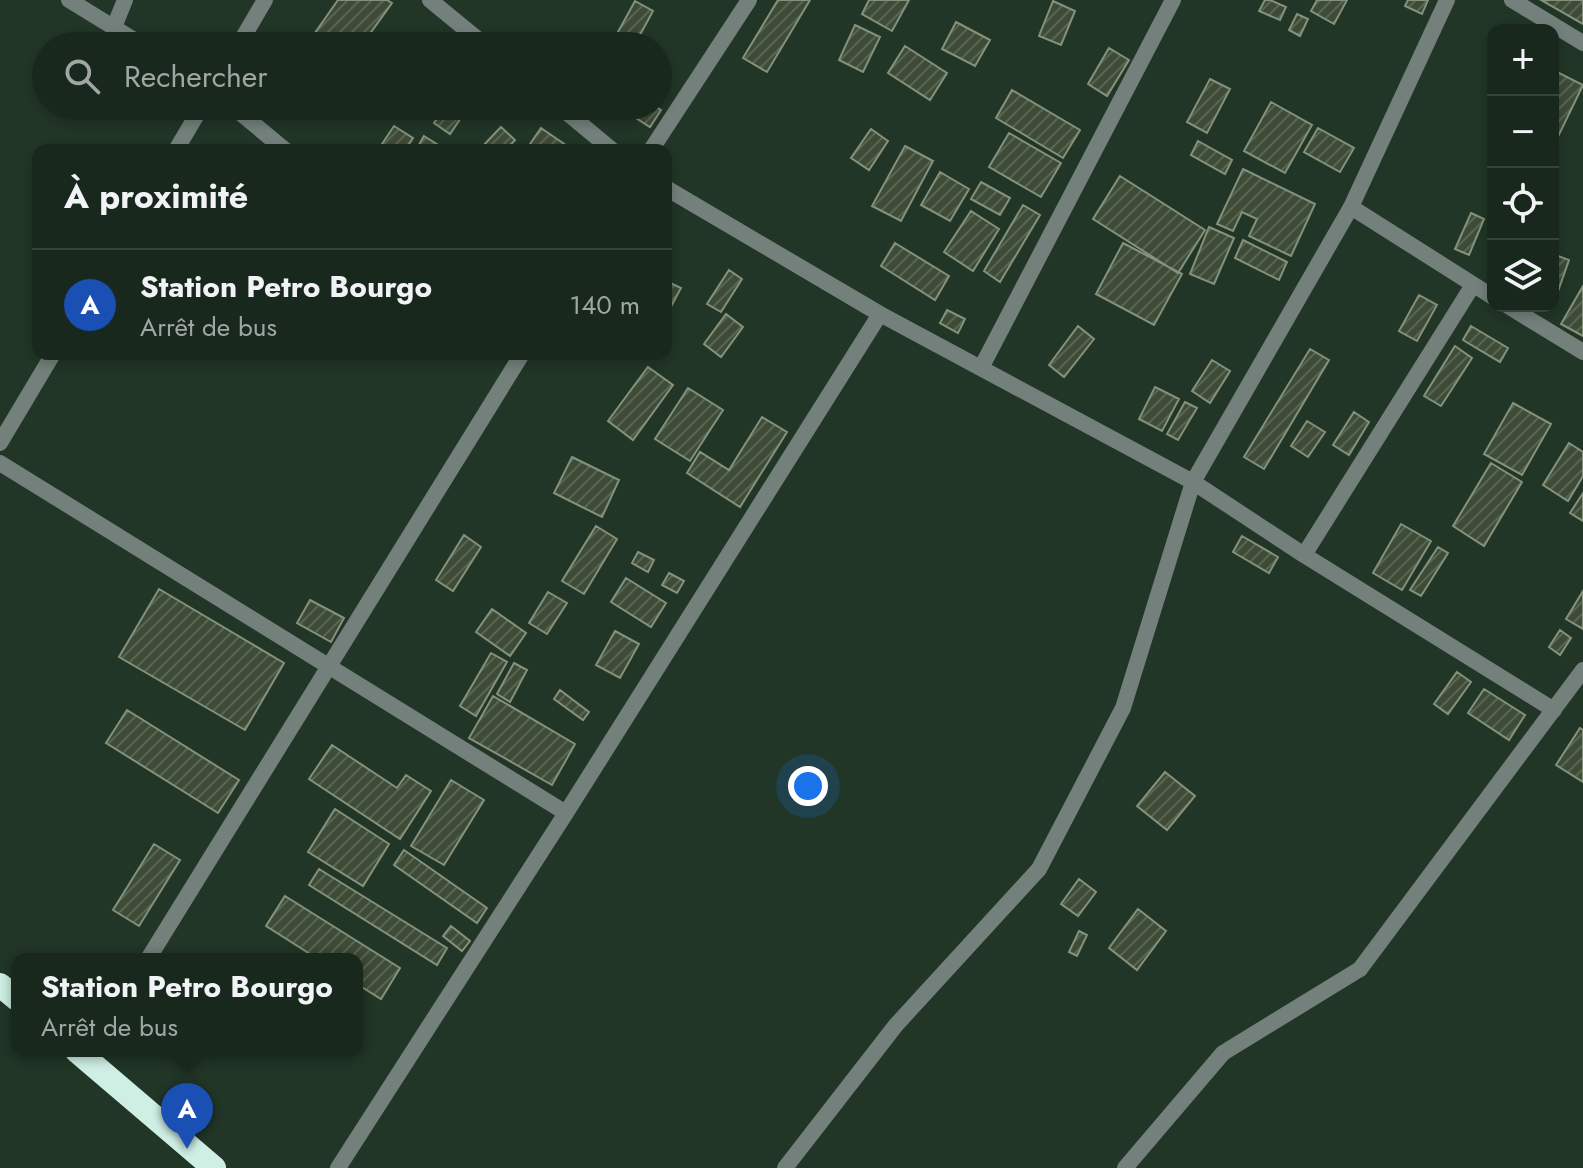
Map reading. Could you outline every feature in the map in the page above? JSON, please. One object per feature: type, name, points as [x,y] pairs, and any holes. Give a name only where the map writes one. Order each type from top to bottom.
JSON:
[{"type":"highway","points":[[89,1057],[214,1168]]},
{"type":"street","points":[[69,0],[122,32]]},
{"type":"street","points":[[114,27],[125,0]]},
{"type":"street","points":[[246,32],[265,0]]},
{"type":"street","points":[[672,118],[749,0]]},
{"type":"street","points":[[981,368],[1173,0]]},
{"type":"street","points":[[785,1168],[896,1025],[1039,869],[1123,708],[1193,482],[1351,207],[1447,0]]},
{"type":"street","points":[[1512,0],[1583,43]]},
{"type":"street","points":[[434,1],[470,32]]},
{"type":"street","points":[[180,144],[194,120]]},
{"type":"street","points":[[249,120],[278,144]]},
{"type":"street","points":[[576,120],[605,144]]},
{"type":"street","points":[[655,144],[671,120]]},
{"type":"street","points":[[672,192],[880,314],[1193,482],[1304,555],[1554,710]]},
{"type":"street","points":[[1351,207],[1487,293]]},
{"type":"street","points":[[1304,555],[1473,285]]},
{"type":"street","points":[[1518,312],[1583,352]]},
{"type":"street","points":[[338,1168],[880,314]]},
{"type":"street","points":[[0,443],[49,360]]},
{"type":"street","points":[[152,953],[518,360]]},
{"type":"street","points":[[0,463],[566,813]]},
{"type":"street","points":[[1125,1168],[1223,1053],[1360,969],[1583,670]]},
{"type":"building","points":[[338,0],[387,0],[392,3],[371,32],[316,32]]},
{"type":"building","points":[[778,0],[810,0],[767,72],[743,58]]},
{"type":"building","points":[[869,0],[909,0],[892,31],[862,14]]},
{"type":"building","points":[[1265,0],[1286,7],[1280,20],[1259,11]]},
{"type":"building","points":[[1317,0],[1347,0],[1334,24],[1311,11]]},
{"type":"building","points":[[1408,0],[1428,0],[1422,14],[1405,6]]},
{"type":"building","points":[[1541,0],[1583,1],[1583,24]]},
{"type":"building","points":[[635,1],[653,11],[642,32],[618,32]]},
{"type":"building","points":[[1053,1],[1075,11],[1061,45],[1039,36]]},
{"type":"building","points":[[1297,14],[1308,19],[1300,36],[1289,30]]},
{"type":"building","points":[[956,22],[990,40],[975,66],[942,49]]},
{"type":"building","points":[[855,25],[880,37],[863,72],[839,60]]},
{"type":"building","points":[[905,46],[947,73],[930,100],[888,73]]},
{"type":"building","points":[[1109,48],[1129,60],[1107,96],[1088,84]]},
{"type":"building","points":[[1559,73],[1583,85],[1559,135]]},
{"type":"building","points":[[1210,79],[1230,89],[1207,133],[1187,122]]},
{"type":"building","points":[[1012,90],[1080,130],[1063,158],[996,118]]},
{"type":"building","points":[[1271,102],[1312,125],[1285,173],[1244,151]]},
{"type":"building","points":[[436,120],[460,120],[450,134],[434,123]]},
{"type":"building","points":[[639,120],[655,120],[650,127]]},
{"type":"building","points":[[394,126],[413,138],[409,144],[382,144]]},
{"type":"building","points":[[501,127],[515,140],[511,144],[485,144]]},
{"type":"building","points":[[541,128],[564,144],[530,144]]},
{"type":"building","points":[[1318,128],[1354,148],[1340,172],[1304,152]]},
{"type":"building","points":[[871,129],[888,141],[869,170],[851,158]]},
{"type":"building","points":[[1009,133],[1061,163],[1041,197],[989,167]]},
{"type":"building","points":[[424,136],[437,144],[419,144]]},
{"type":"building","points":[[1198,141],[1232,160],[1225,174],[1191,155]]},
{"type":"building","points":[[905,146],[933,161],[901,221],[872,206]]},
{"type":"building","points":[[1243,169],[1315,204],[1291,256],[1249,236],[1257,219],[1242,212],[1233,231],[1217,224]]},
{"type":"building","points":[[940,172],[969,189],[950,221],[921,205]]},
{"type":"building","points":[[1120,176],[1205,230],[1178,273],[1093,219]]},
{"type":"building","points":[[981,182],[1010,198],[1000,215],[971,199]]},
{"type":"building","points":[[1023,205],[1040,215],[1000,282],[984,271]]},
{"type":"building","points":[[971,211],[999,229],[973,271],[944,252]]},
{"type":"building","points":[[1471,213],[1484,219],[1469,255],[1455,249]]},
{"type":"building","points":[[1209,227],[1234,238],[1214,284],[1190,274]]},
{"type":"building","points":[[1243,240],[1287,262],[1279,280],[1235,258]]},
{"type":"building","points":[[895,243],[949,276],[935,300],[881,266]]},
{"type":"building","points":[[1123,243],[1182,274],[1154,325],[1096,294]]},
{"type":"building","points":[[1559,256],[1569,260],[1559,288]]},
{"type":"building","points":[[729,270],[742,279],[721,312],[707,304]]},
{"type":"building","points":[[672,284],[681,288],[672,305]]},
{"type":"building","points":[[1583,286],[1583,336],[1561,324]]},
{"type":"building","points":[[1419,295],[1437,305],[1417,341],[1399,331]]},
{"type":"building","points":[[947,310],[965,319],[958,333],[940,323]]},
{"type":"building","points":[[726,314],[743,327],[721,357],[704,344]]},
{"type":"building","points":[[1078,326],[1094,339],[1064,377],[1049,365]]},
{"type":"building","points":[[1471,326],[1508,348],[1500,362],[1463,340]]},
{"type":"building","points":[[1455,346],[1472,358],[1441,406],[1424,396]]},
{"type":"building","points":[[1310,349],[1329,360],[1264,469],[1244,457]]},
{"type":"building","points":[[1212,360],[1230,371],[1210,403],[1192,391]]},
{"type":"building","points":[[648,367],[673,385],[633,440],[608,421]]},
{"type":"building","points":[[1155,387],[1179,399],[1162,431],[1139,419]]},
{"type":"building","points":[[688,388],[723,410],[690,461],[655,439]]},
{"type":"building","points":[[1185,402],[1197,408],[1178,440],[1167,434]]},
{"type":"building","points":[[1513,403],[1551,424],[1522,475],[1484,454]]},
{"type":"building","points":[[1354,412],[1369,422],[1349,455],[1333,445]]},
{"type":"building","points":[[762,417],[787,432],[740,507],[687,473],[700,452],[729,470]]},
{"type":"building","points":[[1307,421],[1325,432],[1308,457],[1291,446]]},
{"type":"building","points":[[1569,443],[1583,452],[1583,476],[1568,501],[1543,485]]},
{"type":"building","points":[[572,457],[619,480],[602,517],[554,493]]},
{"type":"building","points":[[1491,463],[1522,482],[1484,546],[1453,526]]},
{"type":"building","points":[[1583,493],[1583,521],[1570,513]]},
{"type":"building","points":[[1401,524],[1431,541],[1402,590],[1373,573]]},
{"type":"building","points":[[596,526],[617,539],[584,594],[562,581]]},
{"type":"building","points":[[464,535],[481,547],[453,591],[436,580]]},
{"type":"building","points":[[1242,536],[1278,557],[1269,573],[1233,552]]},
{"type":"building","points":[[1438,547],[1448,553],[1421,596],[1410,590]]},
{"type":"building","points":[[638,552],[654,560],[648,572],[632,563]]},
{"type":"building","points":[[669,573],[684,581],[677,593],[662,585]]},
{"type":"building","points":[[626,578],[666,603],[651,627],[611,602]]},
{"type":"building","points":[[159,589],[284,663],[245,730],[119,657]]},
{"type":"building","points":[[1583,591],[1583,629],[1566,619]]},
{"type":"building","points":[[548,592],[567,603],[547,634],[529,623]]},
{"type":"building","points":[[310,600],[344,618],[331,642],[297,623]]},
{"type":"building","points":[[492,609],[526,633],[510,656],[476,632]]},
{"type":"building","points":[[1560,630],[1571,638],[1560,655],[1549,647]]},
{"type":"building","points":[[615,631],[639,644],[620,678],[596,665]]},
{"type":"building","points":[[491,653],[507,662],[476,716],[460,706]]},
{"type":"building","points":[[514,663],[527,670],[510,702],[497,694]]},
{"type":"building","points":[[1457,672],[1471,682],[1448,714],[1434,704]]},
{"type":"building","points":[[1484,689],[1525,715],[1509,740],[1468,713]]},
{"type":"building","points":[[560,690],[589,712],[583,720],[554,699]]},
{"type":"building","points":[[493,696],[575,744],[552,785],[469,738]]},
{"type":"building","points":[[127,710],[239,780],[218,813],[106,743]]},
{"type":"building","points":[[1580,728],[1583,730],[1583,782],[1556,765]]},
{"type":"building","points":[[332,745],[397,788],[406,775],[431,791],[400,839],[309,779]]},
{"type":"building","points":[[1165,772],[1195,796],[1167,830],[1137,806]]},
{"type":"building","points":[[451,780],[484,800],[444,865],[411,846]]},
{"type":"building","points":[[335,809],[389,844],[363,886],[308,852]]},
{"type":"building","points":[[154,844],[180,860],[139,926],[113,910]]},
{"type":"building","points":[[404,850],[487,908],[477,923],[394,865]]},
{"type":"building","points":[[319,869],[447,948],[437,965],[309,885]]},
{"type":"building","points":[[1079,879],[1096,892],[1078,916],[1061,904]]},
{"type":"building","points":[[285,896],[400,968],[381,999],[363,988],[363,953],[309,953],[266,926]]},
{"type":"building","points":[[1138,909],[1166,931],[1137,970],[1109,948]]},
{"type":"building","points":[[451,926],[470,941],[462,951],[443,936]]},
{"type":"building","points":[[1079,931],[1087,935],[1077,956],[1069,952]]},
{"type":"place","name":"Station Petro Bourgo","points":[[187,1149]]}]
